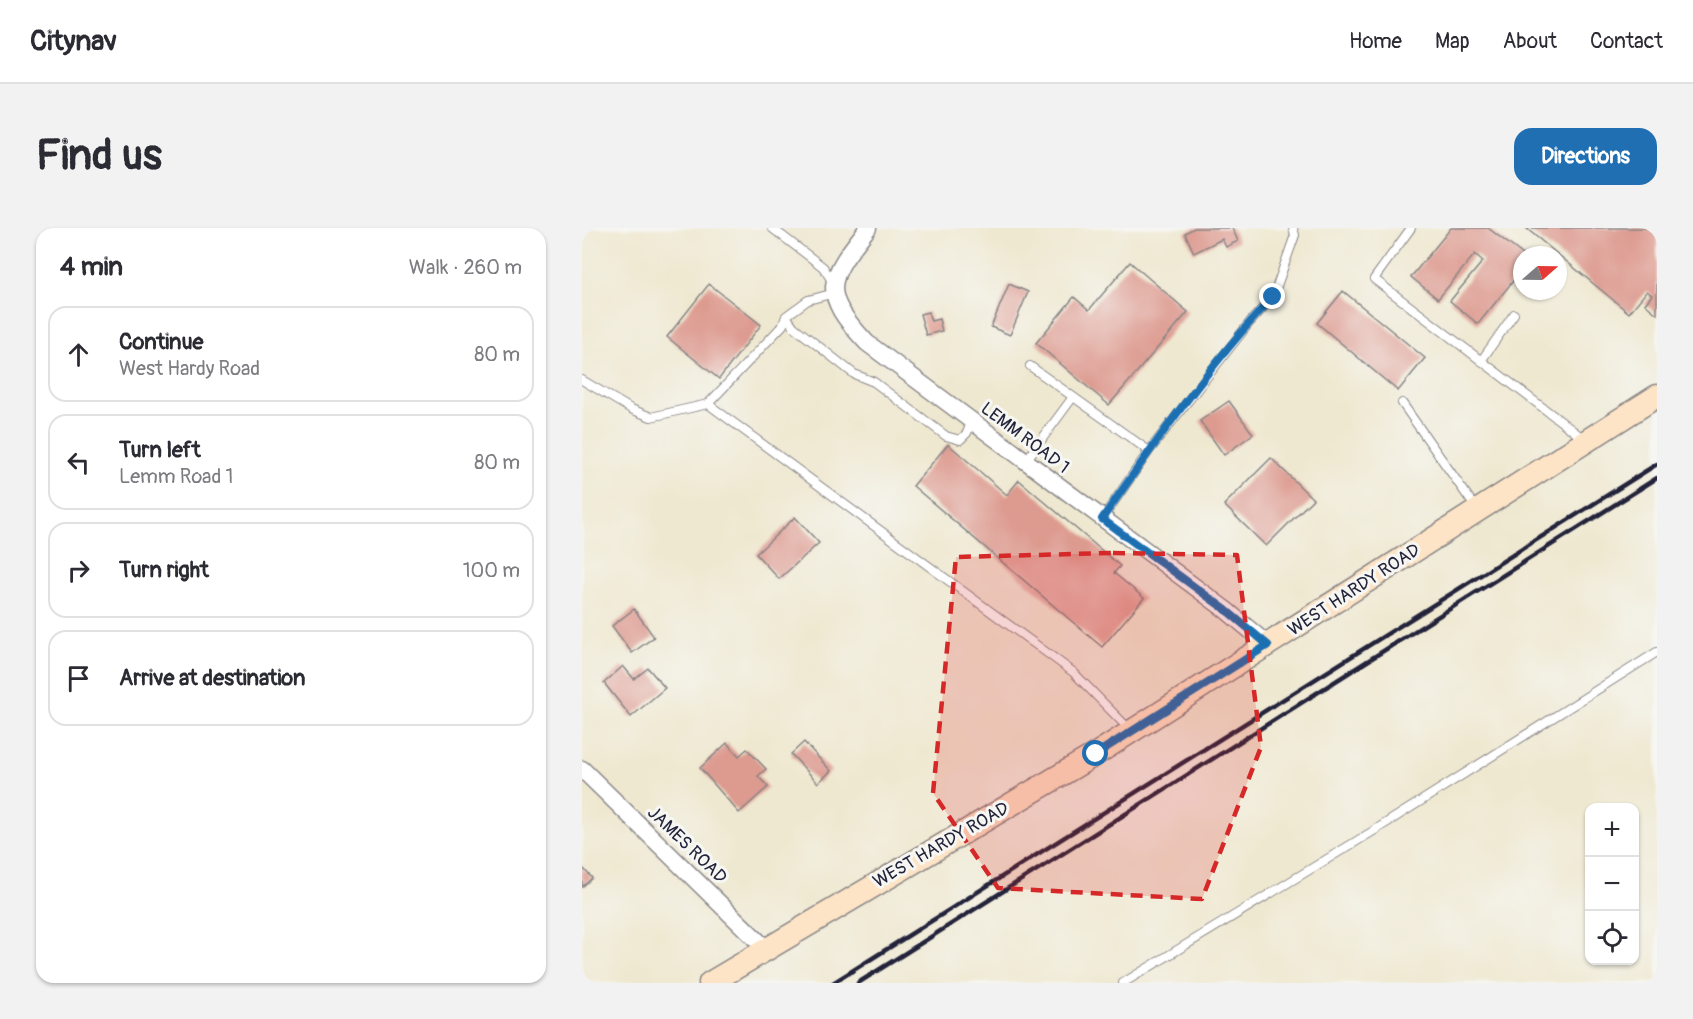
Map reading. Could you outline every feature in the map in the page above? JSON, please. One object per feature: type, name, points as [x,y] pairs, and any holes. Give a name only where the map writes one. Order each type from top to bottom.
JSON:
[{"type":"main road","name":"WEST HARDY ROAD","points":[[710,983],[765,948],[1131,732],[1657,396]]},
{"type":"street","points":[[835,289],[842,260],[868,228]]},
{"type":"street","name":"LEMM ROAD 1","points":[[835,289],[842,316],[867,343],[1025,463],[1226,610],[1268,645]]},
{"type":"street","name":"JAMES ROAD","points":[[582,770],[765,948]]},
{"type":"lane","points":[[582,380],[631,409],[651,417],[708,404],[783,325],[786,315],[808,300],[835,289],[823,267],[772,228]]},
{"type":"lane","points":[[1102,519],[1149,451],[1250,322],[1273,297],[1295,235],[1293,228]]},
{"type":"lane","points":[[1411,228],[1374,279],[1587,441]]},
{"type":"lane","points":[[1481,361],[1514,314]]},
{"type":"lane","points":[[786,315],[794,327],[854,374],[874,382],[946,436],[960,440],[967,433],[971,422]]},
{"type":"lane","points":[[1030,366],[1149,451]]},
{"type":"lane","points":[[1025,463],[1073,396]]},
{"type":"lane","points":[[1402,403],[1478,511]]},
{"type":"lane","points":[[708,404],[1073,672],[1131,732]]},
{"type":"lane","points":[[1123,983],[1375,830],[1657,652]]},
{"type":"highlighted area","points":[[1113,553],[1237,555],[1261,747],[1202,899],[998,888],[933,793],[956,557]]},
{"type":"building","points":[[1194,228],[1232,228],[1238,241],[1226,247],[1222,239],[1194,253],[1185,233]]},
{"type":"building","points":[[1451,228],[1488,228],[1513,247],[1513,281],[1478,324],[1450,301],[1483,261],[1475,254],[1438,299],[1411,277]]},
{"type":"building","points":[[1526,228],[1657,228],[1657,314],[1645,304],[1652,295],[1647,291],[1629,313],[1567,262],[1567,246],[1548,246]]},
{"type":"building","points":[[1130,262],[1188,312],[1109,405],[1036,343],[1074,297],[1089,310]]},
{"type":"building","points":[[709,284],[761,325],[719,379],[667,337]]},
{"type":"building","points":[[1009,284],[1028,292],[1010,335],[991,327]]},
{"type":"building","points":[[1343,291],[1425,358],[1398,391],[1317,323]]},
{"type":"building","points":[[928,312],[931,321],[939,319],[942,331],[926,335],[920,314]]},
{"type":"building","points":[[1229,401],[1253,434],[1224,455],[1200,421]]},
{"type":"building","points":[[948,444],[1007,495],[1019,480],[1120,566],[1114,573],[1144,598],[1102,647],[913,486]]},
{"type":"building","points":[[1271,458],[1313,499],[1266,546],[1224,505]]},
{"type":"building","points":[[795,517],[819,543],[779,579],[756,554]]},
{"type":"building","points":[[634,609],[654,637],[632,653],[612,626]]},
{"type":"building","points":[[623,666],[634,679],[648,668],[665,688],[631,717],[604,683]]},
{"type":"building","points":[[804,742],[831,771],[818,783],[791,754]]},
{"type":"building","points":[[727,743],[739,756],[747,749],[766,769],[758,776],[768,787],[739,813],[700,768]]},
{"type":"building","points":[[582,867],[592,878],[582,887]]},
{"type":"railway","points":[[833,983],[1657,464]]},
{"type":"railway","points":[[858,983],[1657,478]]},
{"type":"route","points":[[1096,754],[1268,645],[1226,610],[1102,519],[1149,451],[1250,322],[1273,297]]}]
